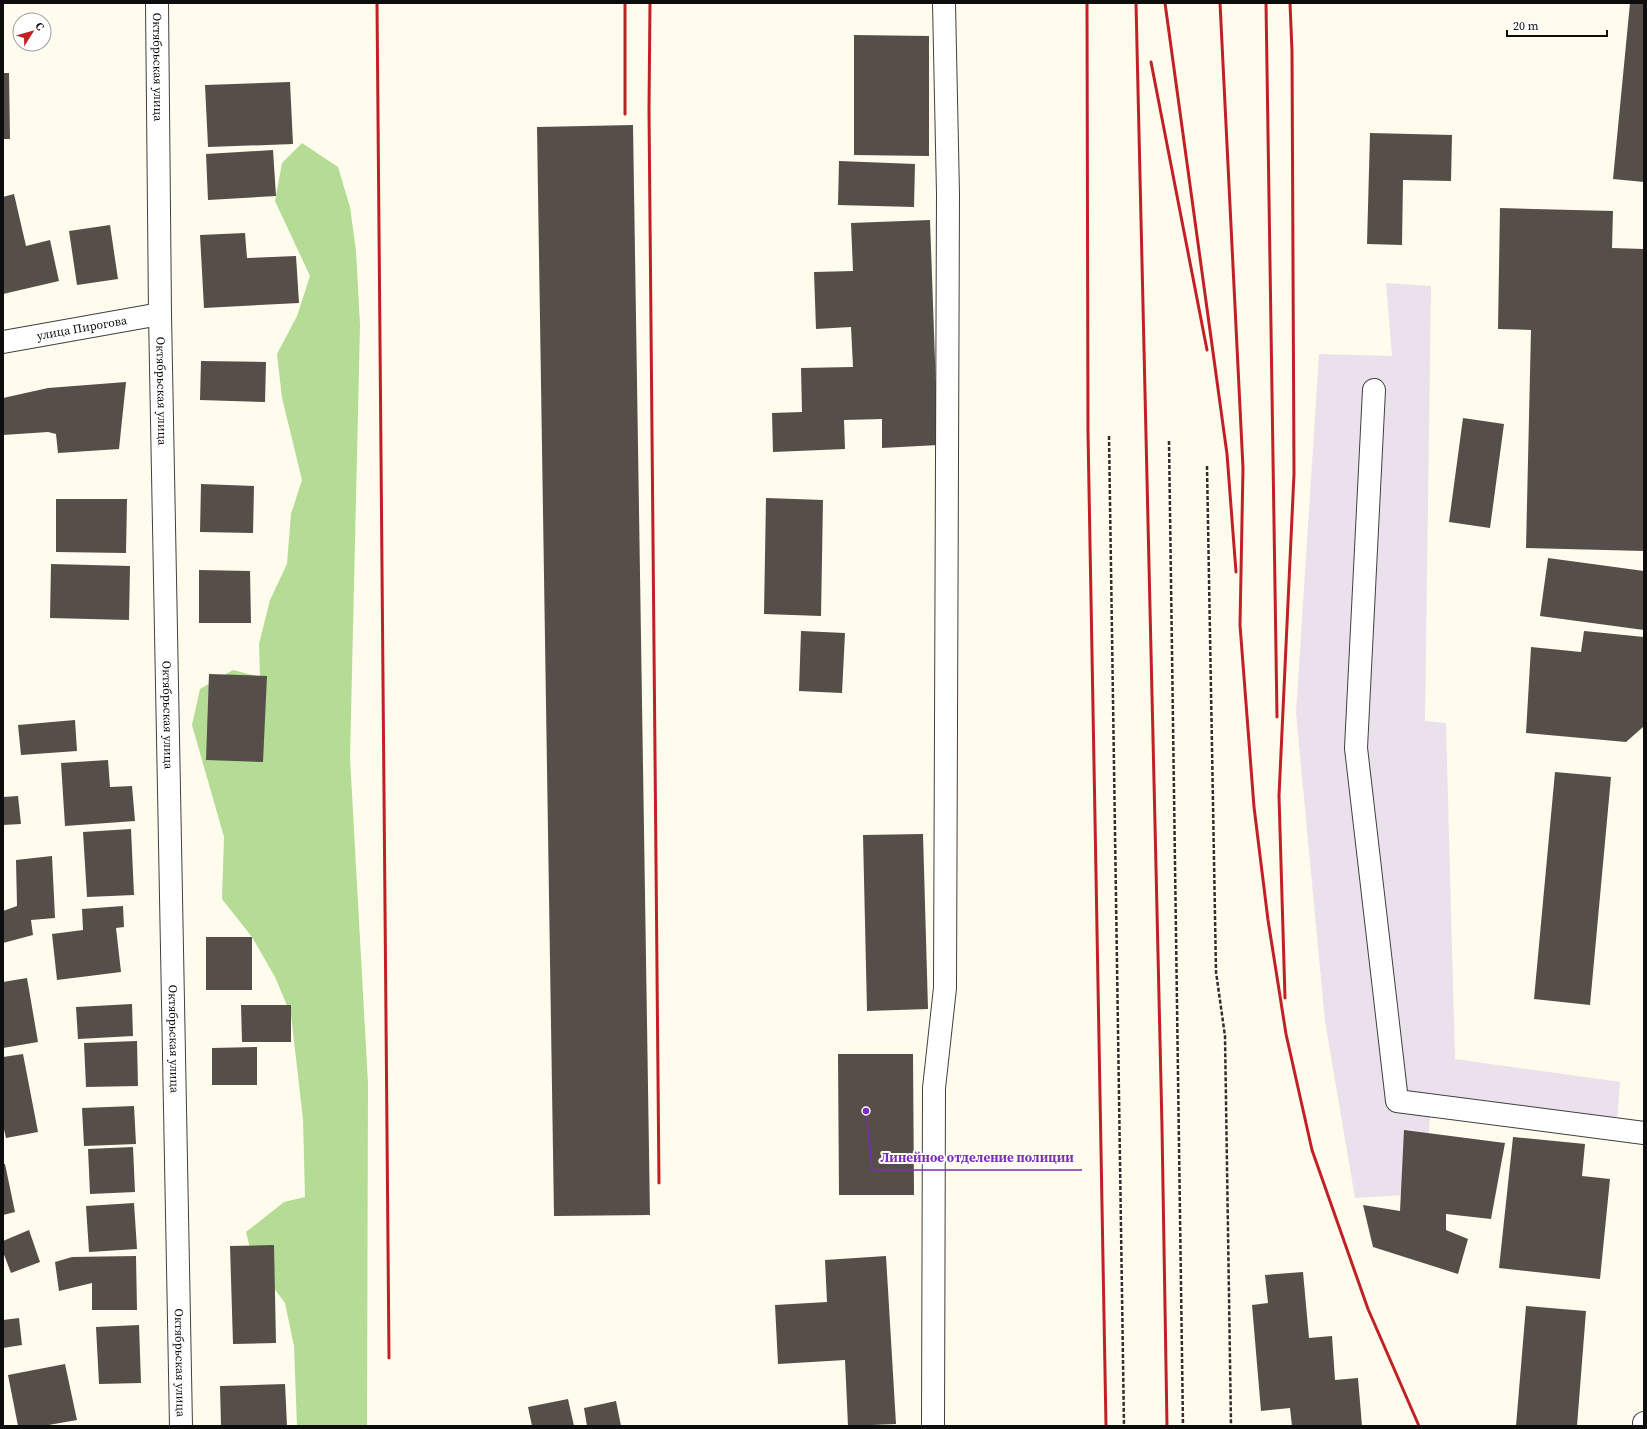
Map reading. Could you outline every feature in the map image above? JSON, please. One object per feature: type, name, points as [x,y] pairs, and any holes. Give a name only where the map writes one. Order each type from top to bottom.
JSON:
[{"type":"street","name":"Октябрьская улица","points":[[157,3],[160,314],[181,1426]]},
{"type":"street","points":[[933,1426],[934,1088],[945,988],[948,194],[944,3]]},
{"type":"street","name":"улица Пирогова","points":[[3,342],[160,314]]},
{"type":"street","points":[[1374,390],[1356,748],[1397,1101],[1644,1133]]},
{"type":"path","points":[[1109,436],[1124,1426]]},
{"type":"path","points":[[1169,441],[1183,1426]]},
{"type":"path","points":[[1207,466],[1216,972],[1225,1036],[1230,1426]]},
{"type":"shaded area","points":[[1386,283],[1431,286],[1425,721],[1446,723],[1455,1059],[1620,1082],[1617,1123],[1432,1097],[1423,1194],[1355,1198],[1325,1021],[1296,713],[1319,354],[1392,356]]},
{"type":"green space","points":[[302,143],[338,167],[350,207],[356,251],[360,325],[350,758],[368,1084],[367,1426],[297,1426],[294,1346],[285,1303],[253,1260],[246,1232],[284,1202],[305,1197],[303,1119],[291,1015],[275,977],[252,937],[222,899],[224,837],[192,725],[200,689],[233,670],[260,677],[259,644],[270,600],[287,564],[291,514],[302,480],[282,398],[277,354],[297,316],[310,276],[275,201],[282,163]]},
{"type":"building","points":[[1630,3],[1644,3],[1644,182],[1613,179]]},
{"type":"building","points":[[854,35],[929,36],[929,156],[854,155]]},
{"type":"building","points":[[3,73],[9,73],[10,139],[3,139]]},
{"type":"building","points":[[290,82],[293,144],[208,147],[205,85]]},
{"type":"building","points":[[633,125],[650,1215],[554,1216],[537,127]]},
{"type":"building","points":[[1370,133],[1452,135],[1451,181],[1403,180],[1402,245],[1367,244]]},
{"type":"building","points":[[273,150],[276,196],[208,200],[206,154]]},
{"type":"building","points":[[839,161],[915,164],[914,207],[838,205]]},
{"type":"building","points":[[14,194],[26,246],[50,240],[59,281],[3,294],[3,197]]},
{"type":"building","points":[[1500,208],[1613,211],[1612,248],[1644,249],[1644,551],[1526,548],[1531,330],[1498,329]]},
{"type":"building","points":[[930,220],[938,445],[882,448],[882,419],[844,420],[845,449],[773,452],[772,413],[802,412],[801,368],[853,367],[851,327],[816,329],[814,272],[853,271],[851,223]]},
{"type":"building","points":[[110,225],[118,279],[77,285],[69,231]]},
{"type":"building","points":[[245,233],[247,258],[296,256],[299,303],[204,308],[200,235]]},
{"type":"building","points":[[201,361],[266,362],[265,402],[200,400]]},
{"type":"building","points":[[126,382],[119,449],[58,453],[56,434],[48,432],[3,435],[3,398],[48,388]]},
{"type":"building","points":[[1463,418],[1504,424],[1490,528],[1449,522]]},
{"type":"building","points":[[201,484],[254,486],[253,533],[200,532]]},
{"type":"building","points":[[766,498],[823,500],[821,616],[764,614]]},
{"type":"building","points":[[56,499],[127,499],[126,553],[56,552]]},
{"type":"building","points":[[1548,558],[1644,571],[1644,630],[1540,616]]},
{"type":"building","points":[[51,564],[130,566],[129,620],[50,618]]},
{"type":"building","points":[[199,570],[250,571],[251,623],[199,623]]},
{"type":"building","points":[[801,631],[845,633],[842,693],[799,691]]},
{"type":"building","points":[[1584,631],[1644,637],[1643,727],[1626,742],[1526,733],[1531,647],[1581,652]]},
{"type":"building","points":[[209,674],[267,676],[263,762],[206,760]]},
{"type":"building","points":[[75,720],[77,751],[21,755],[18,725]]},
{"type":"building","points":[[108,760],[110,787],[132,786],[135,821],[65,826],[61,763]]},
{"type":"building","points":[[1555,772],[1611,777],[1590,1005],[1534,999]]},
{"type":"building","points":[[18,796],[21,824],[3,825],[3,797]]},
{"type":"building","points":[[131,829],[134,895],[87,897],[83,832]]},
{"type":"building","points":[[923,834],[928,1009],[867,1011],[863,835]]},
{"type":"building","points":[[52,856],[55,918],[31,920],[33,935],[3,943],[3,911],[17,906],[16,860]]},
{"type":"building","points":[[123,906],[124,927],[116,928],[121,972],[57,980],[52,934],[83,930],[82,909]]},
{"type":"building","points":[[206,937],[252,937],[252,990],[206,990]]},
{"type":"building","points":[[27,978],[38,1042],[3,1048],[3,982]]},
{"type":"building","points":[[132,1004],[133,1036],[78,1039],[76,1007]]},
{"type":"building","points":[[241,1005],[291,1005],[291,1042],[242,1042]]},
{"type":"building","points":[[137,1041],[138,1086],[86,1087],[84,1043]]},
{"type":"building","points":[[257,1047],[257,1085],[212,1085],[212,1048]]},
{"type":"building","points":[[23,1054],[38,1132],[6,1138],[3,1125],[3,1057]]},
{"type":"building","points":[[838,1054],[913,1054],[914,1195],[839,1195]]},
{"type":"building","points":[[134,1106],[136,1144],[84,1146],[82,1108]]},
{"type":"building","points":[[1404,1130],[1505,1143],[1491,1219],[1446,1214],[1446,1230],[1468,1239],[1458,1274],[1373,1247],[1363,1205],[1400,1211]]},
{"type":"building","points":[[1513,1137],[1585,1144],[1582,1176],[1610,1179],[1600,1279],[1499,1268]]},
{"type":"building","points":[[133,1147],[135,1192],[90,1194],[88,1149]]},
{"type":"building","points":[[3,1164],[5,1164],[15,1212],[3,1215]]},
{"type":"building","points":[[134,1203],[137,1249],[89,1252],[86,1206]]},
{"type":"building","points":[[29,1230],[40,1262],[11,1273],[3,1252],[3,1241]]},
{"type":"building","points":[[274,1245],[276,1343],[233,1344],[230,1246]]},
{"type":"building","points":[[136,1256],[137,1310],[92,1310],[92,1283],[59,1291],[55,1262],[72,1257]]},
{"type":"building","points":[[886,1256],[896,1424],[848,1426],[845,1360],[778,1364],[775,1305],[827,1302],[825,1260]]},
{"type":"building","points":[[1303,1272],[1309,1338],[1332,1336],[1335,1380],[1358,1378],[1362,1426],[1292,1426],[1290,1408],[1261,1411],[1252,1305],[1268,1303],[1265,1275]]},
{"type":"building","points":[[1526,1306],[1586,1311],[1577,1426],[1516,1426]]},
{"type":"building","points":[[19,1318],[22,1345],[3,1348],[3,1320]]},
{"type":"building","points":[[139,1325],[141,1383],[99,1384],[96,1327]]},
{"type":"building","points":[[65,1364],[77,1420],[43,1426],[18,1426],[8,1375]]},
{"type":"building","points":[[285,1384],[287,1426],[221,1426],[220,1386]]},
{"type":"building","points":[[568,1399],[574,1426],[532,1426],[528,1407]]},
{"type":"building","points":[[616,1401],[621,1426],[587,1426],[584,1408]]},
{"type":"railway","points":[[377,3],[389,1358]]},
{"type":"railway","points":[[625,3],[625,114]]},
{"type":"railway","points":[[650,3],[649,110],[659,1183]]},
{"type":"railway","points":[[1087,3],[1088,433],[1106,1426]]},
{"type":"railway","points":[[1136,3],[1162,1127],[1167,1426]]},
{"type":"railway","points":[[1165,3],[1227,454],[1236,572]]},
{"type":"railway","points":[[1220,3],[1243,468],[1240,625],[1254,807],[1268,920],[1286,1034],[1312,1150],[1368,1309],[1419,1426]]},
{"type":"railway","points":[[1266,3],[1277,717]]},
{"type":"railway","points":[[1285,998],[1279,796],[1294,474],[1292,51],[1290,3]]},
{"type":"railway","points":[[1151,62],[1207,350]]},
{"type":"place","name":"Линейное отделение полиции","points":[[866,1111]]}]
